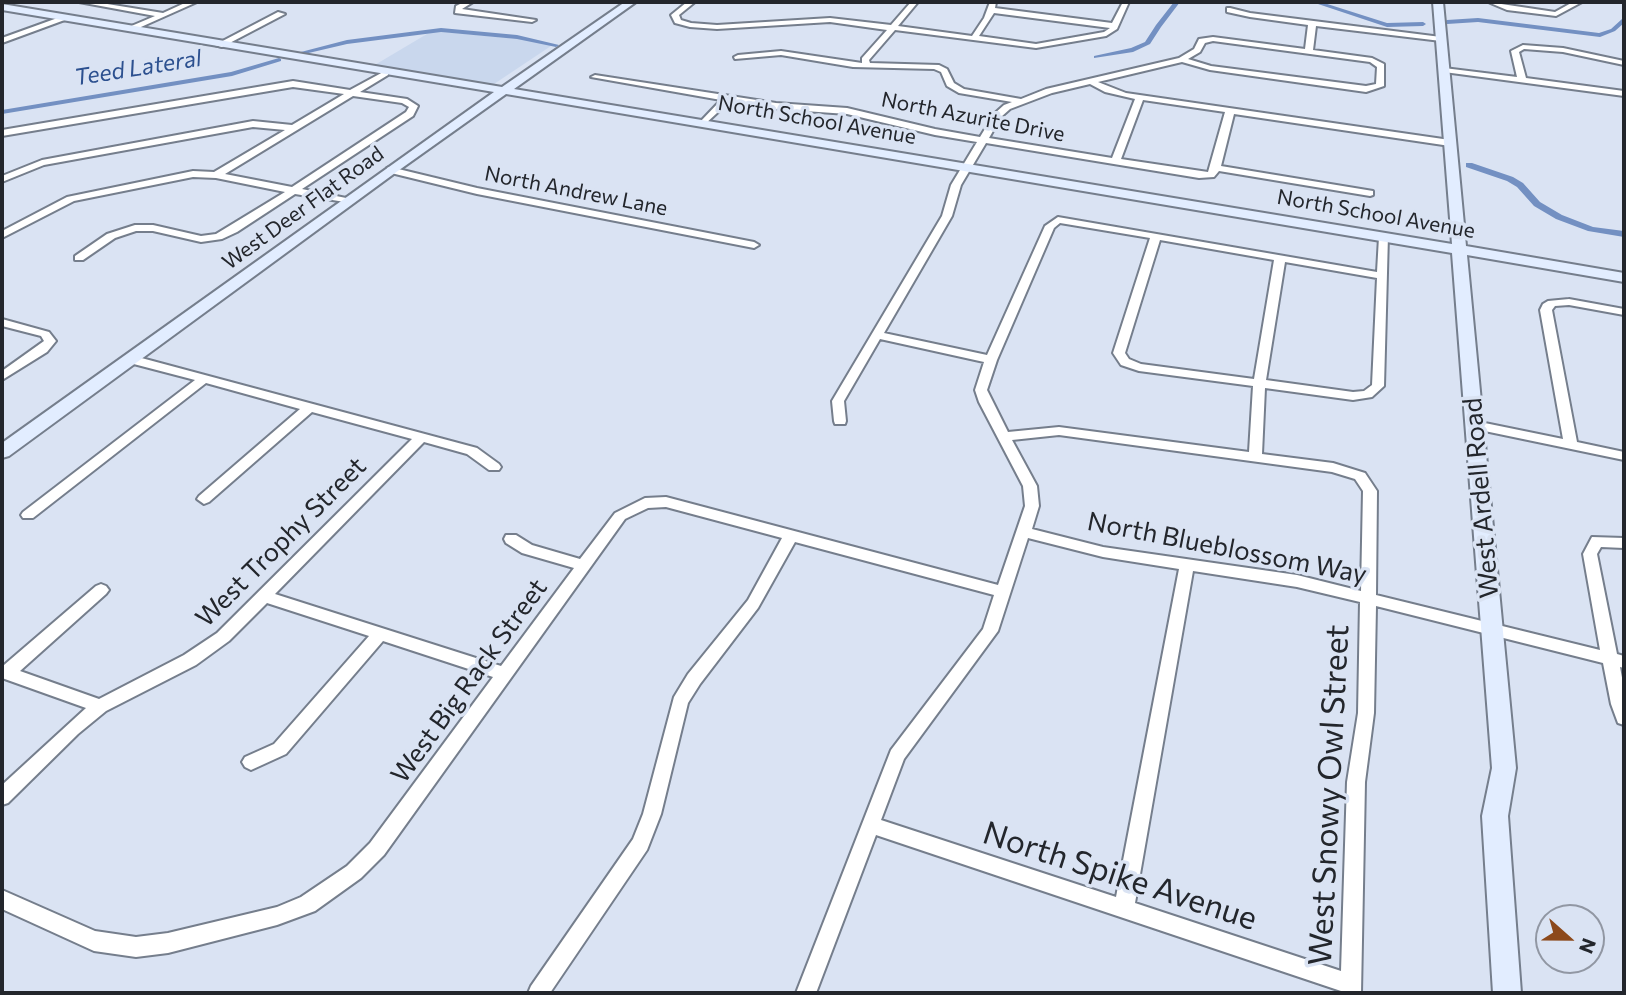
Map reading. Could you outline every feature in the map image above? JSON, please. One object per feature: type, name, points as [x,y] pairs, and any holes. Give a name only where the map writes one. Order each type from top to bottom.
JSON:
[{"type":"street","points":[[83,2],[164,15]]},
{"type":"street","points":[[108,6],[117,2]]},
{"type":"street","points":[[132,29],[193,2]]},
{"type":"street","points":[[469,2],[458,11],[532,20]]},
{"type":"street","name":"West Deer Flat Road","points":[[2,452],[390,170],[631,2]]},
{"type":"street","points":[[691,2],[678,12],[676,18],[684,24],[709,28],[820,20],[1045,46],[1101,35],[1115,26],[1126,2]]},
{"type":"street","points":[[902,2],[915,3]]},
{"type":"street","name":"West Ardell Road","points":[[1438,2],[1504,768],[1495,816],[1507,993]]},
{"type":"street","points":[[1495,4],[1556,14],[1578,2]]},
{"type":"street","points":[[866,65],[865,60],[915,3]]},
{"type":"street","points":[[973,39],[992,6],[1115,26]]},
{"type":"street","name":"North School Avenue","points":[[2,8],[385,73],[704,122],[1624,277]]},
{"type":"street","points":[[1230,10],[1441,39]]},
{"type":"street","points":[[219,45],[281,13]]},
{"type":"street","points":[[2,41],[66,18]]},
{"type":"street","points":[[1309,52],[1312,23]]},
{"type":"street","points":[[840,421],[838,401],[947,216],[956,185],[997,116],[1020,102],[1049,91],[1182,60],[1206,40],[1376,62],[1381,66],[1380,86],[1375,89],[1210,68],[1182,60]]},
{"type":"street","points":[[1522,80],[1515,51],[1522,47],[1563,50],[1624,63]]},
{"type":"street","points":[[738,57],[781,53],[845,65],[936,67],[944,71],[950,83],[962,91],[1020,102]]},
{"type":"street","points":[[1444,70],[1624,94]]},
{"type":"street","points":[[216,175],[385,73]]},
{"type":"street","name":"North Azurite Drive","points":[[596,77],[792,108],[847,111],[907,127],[982,141],[1199,175],[1214,171],[1370,193]]},
{"type":"street","points":[[1092,82],[1115,93],[1450,143]]},
{"type":"street","points":[[2,133],[293,84],[404,101],[414,106],[410,114],[233,230],[218,237],[201,239],[153,228],[135,228],[111,236],[79,258]]},
{"type":"street","points":[[1115,162],[1140,97]]},
{"type":"street","points":[[704,122],[728,98]]},
{"type":"street","points":[[1214,171],[1230,111]]},
{"type":"street","points":[[2,179],[42,163],[240,127],[266,123],[294,128]]},
{"type":"street","name":"North Andrew Lane","points":[[390,170],[477,191],[754,245]]},
{"type":"street","points":[[2,236],[71,199],[193,174],[216,175],[348,201]]},
{"type":"street","points":[[806,993],[897,755],[990,631],[1032,506],[1032,496],[981,390],[991,360],[1050,226],[1058,219],[1383,276]]},
{"type":"street","points":[[1156,236],[1119,353],[1125,362],[1139,367],[1353,396],[1368,394],[1378,386],[1384,237]]},
{"type":"street","points":[[1005,437],[1059,431],[1255,457],[1259,384],[1280,258]]},
{"type":"street","points":[[1570,445],[1546,310],[1552,303],[1569,302],[1624,312]]},
{"type":"street","points":[[2,322],[50,337],[43,349],[2,376]]},
{"type":"street","points":[[877,335],[991,360]]},
{"type":"street","points":[[130,359],[471,451],[494,467]]},
{"type":"street","points":[[28,515],[203,380]]},
{"type":"street","points":[[204,499],[309,408]]},
{"type":"street","points":[[1475,425],[1624,456]]},
{"type":"street","name":"West Trophy Street","points":[[2,797],[100,706],[206,651],[421,438]]},
{"type":"street","name":"West Snowy Owl Street","points":[[1255,457],[1333,468],[1360,476],[1370,491],[1366,713],[1356,782],[1351,989]]},
{"type":"street","name":"West Big Rack Street","points":[[2,899],[94,941],[135,947],[168,943],[277,916],[307,904],[354,872],[377,849],[620,516],[645,503],[666,502],[791,536]]},
{"type":"street","name":"North Blueblossom Way","points":[[1024,531],[1102,552],[1297,581],[1617,660]]},
{"type":"street","points":[[538,993],[640,844],[652,814],[680,702],[694,679],[753,604],[791,536],[1003,592]]},
{"type":"street","points":[[511,539],[527,549],[584,566]]},
{"type":"street","points":[[1624,543],[1597,541],[1590,554],[1617,660],[1624,718]]},
{"type":"street","points":[[1124,909],[1187,565]]},
{"type":"street","points":[[4,672],[101,590]]},
{"type":"street","points":[[264,596],[504,674]]},
{"type":"street","points":[[251,762],[281,749],[380,634]]},
{"type":"street","points":[[4,672],[100,706]]},
{"type":"street","name":"North Spike Avenue","points":[[871,825],[1124,909],[1351,989]]},
{"type":"shaded area","points":[[432,31],[541,41],[551,46],[491,86],[373,66]]},
{"type":"waterway","name":"Teed Lateral","points":[[1096,57],[1133,50],[1148,43],[1177,2]]},
{"type":"waterway","name":"Teed Lateral","points":[[1315,2],[1387,25],[1423,24]]},
{"type":"waterway","name":"Teed Lateral","points":[[1447,22],[1478,20],[1600,35],[1613,30],[1624,20]]},
{"type":"waterway","name":"Teed Lateral","points":[[300,53],[347,42],[441,30],[517,37],[556,45]]},
{"type":"waterway","name":"Teed Lateral","points":[[2,112],[232,74],[279,60]]},
{"type":"waterway","points":[[1469,165],[1510,179],[1520,185],[1537,204],[1559,217],[1591,229],[1624,234]]}]
